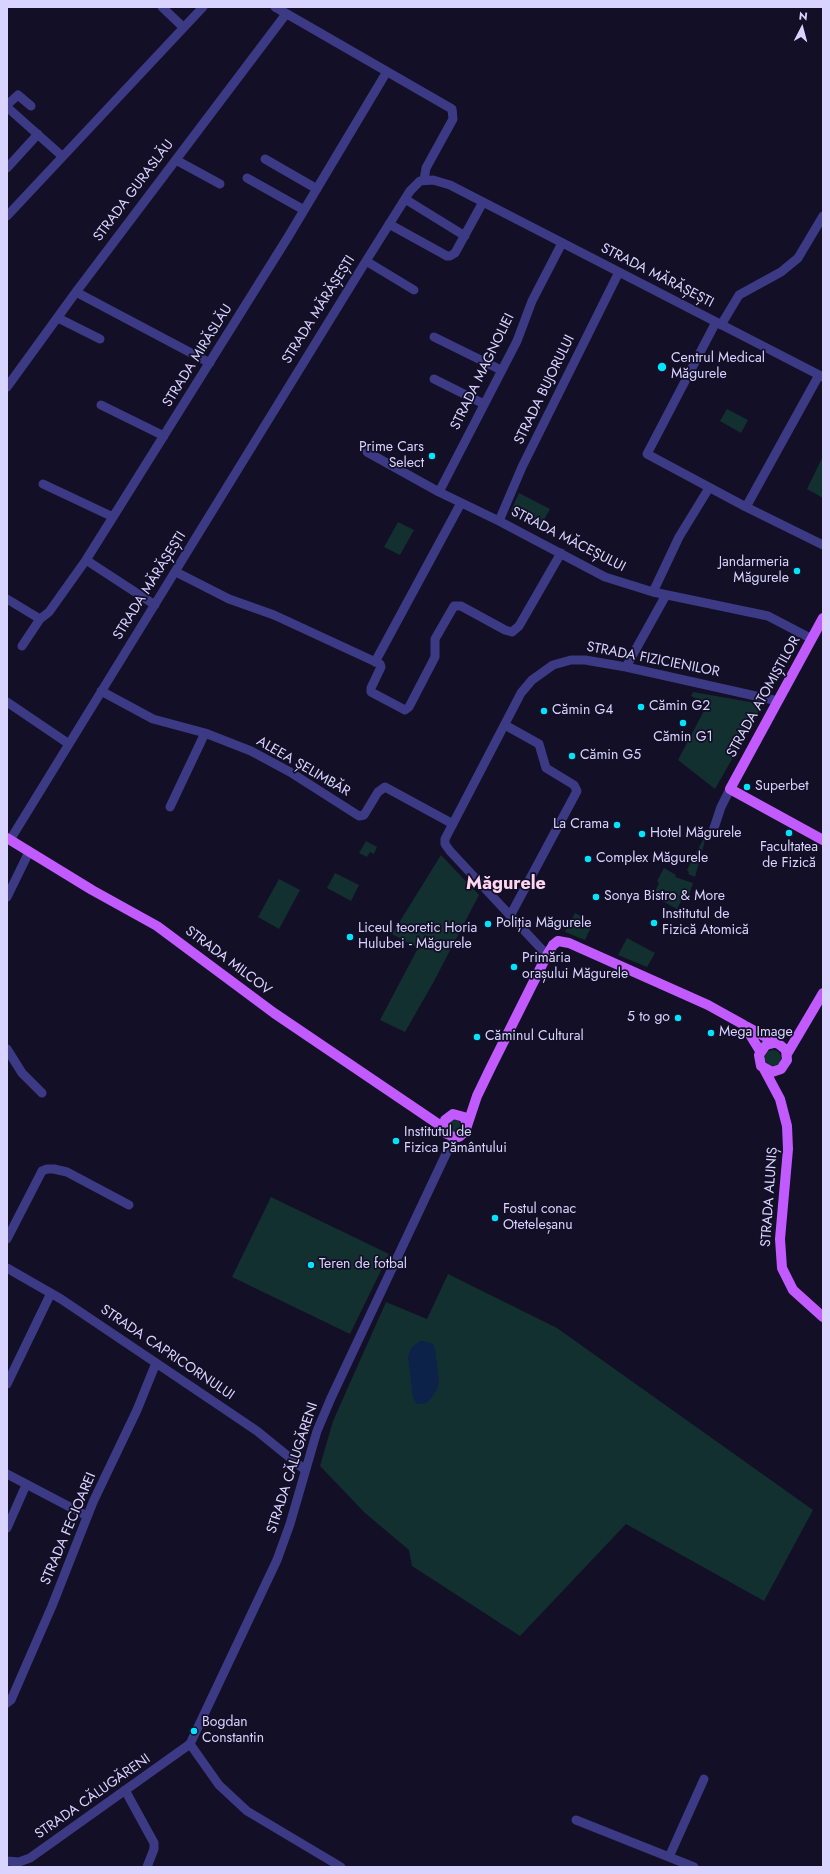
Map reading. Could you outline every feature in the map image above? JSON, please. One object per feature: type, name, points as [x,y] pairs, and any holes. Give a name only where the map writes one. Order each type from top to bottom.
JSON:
[{"type":"main road","name":"STRADA ATOMIȘTILOR","points":[[730,789],[823,618]]},
{"type":"main road","points":[[730,789],[823,840]]},
{"type":"main road","name":"STRADA MILCOV","points":[[9,839],[97,893],[157,926],[262,1004],[444,1128]]},
{"type":"main road","points":[[477,1096],[465,1109],[446,1118],[444,1128],[447,1134],[458,1137],[465,1132],[477,1096],[547,955],[553,945],[561,941],[601,957],[708,1005],[743,1023],[781,1048],[787,1060],[779,1078],[777,1093]]},
{"type":"main road","points":[[783,1067],[772,1072],[764,1068],[759,1058],[760,1051],[766,1045],[781,1048],[796,1042],[823,994]]},
{"type":"main road","points":[[743,1023],[760,1051]]},
{"type":"main road","name":"STRADA ALUNIȘ","points":[[764,1068],[777,1093],[785,1115],[788,1138],[780,1239],[781,1259],[788,1283],[800,1298],[823,1316]]},
{"type":"main road","points":[[456,1114],[464,1117],[467,1124]]},
{"type":"main road","name":"STRADA MILCOV","points":[[427,1116],[446,1118]]},
{"type":"street","points":[[162,7],[183,27]]},
{"type":"street","points":[[7,216],[203,7]]},
{"type":"street","points":[[275,7],[386,73],[450,107],[454,112],[452,123],[426,168],[424,180]]},
{"type":"street","name":"STRADA GURASLĂU","points":[[7,387],[76,292],[286,14]]},
{"type":"street","name":"STRADA MIRĂSLĂU","points":[[22,646],[40,620],[49,612],[86,560],[317,189],[386,73]]},
{"type":"street","points":[[31,106],[18,95],[8,104],[8,108],[62,156]]},
{"type":"street","points":[[7,168],[38,134]]},
{"type":"street","points":[[265,159],[317,189]]},
{"type":"street","points":[[176,160],[220,184]]},
{"type":"street","points":[[247,178],[304,210]]},
{"type":"street","name":"STRADA MĂRĂȘEȘTI","points":[[9,839],[176,572],[389,224],[413,187],[424,180],[442,182],[483,202],[821,376]]},
{"type":"street","points":[[405,199],[465,236]]},
{"type":"street","points":[[389,224],[447,256],[455,253],[483,202]]},
{"type":"street","points":[[823,216],[820,228],[794,262],[781,272],[739,295],[718,323],[648,454],[709,488],[823,545]]},
{"type":"street","name":"STRADA MAGNOLIEI","points":[[439,492],[516,340],[532,301],[562,243]]},
{"type":"street","points":[[366,261],[414,290]]},
{"type":"street","name":"STRADA BUJORULUI","points":[[499,521],[522,467],[619,272]]},
{"type":"street","points":[[76,292],[210,362]]},
{"type":"street","points":[[58,318],[100,339]]},
{"type":"street","points":[[434,337],[501,370]]},
{"type":"street","points":[[746,507],[821,376]]},
{"type":"street","points":[[434,379],[484,404]]},
{"type":"street","points":[[101,406],[164,436]]},
{"type":"street","name":"STRADA MĂCEȘULUI","points":[[367,452],[439,492],[619,583],[666,595],[768,616],[812,639]]},
{"type":"street","points":[[43,484],[113,517]]},
{"type":"street","points":[[653,592],[679,537],[709,488]]},
{"type":"street","points":[[375,662],[461,503]]},
{"type":"street","points":[[176,572],[230,599],[274,615],[375,662],[381,667],[371,688],[371,692],[403,709],[407,709],[435,657],[435,639],[454,606],[461,606],[505,630],[512,632],[518,626],[561,553]]},
{"type":"street","points":[[86,560],[155,605]]},
{"type":"street","points":[[626,666],[666,595]]},
{"type":"street","points":[[7,599],[40,620]]},
{"type":"street","name":"STRADA FIZICIENILOR","points":[[547,955],[447,847],[445,839],[527,685],[545,669],[553,665],[571,660],[585,660],[626,666],[778,701]]},
{"type":"street","name":"ALEEA ȘELIMBĂR","points":[[102,691],[153,719],[205,733],[269,760],[359,816],[364,815],[378,792],[385,787],[453,824]]},
{"type":"street","points":[[7,702],[69,744]]},
{"type":"street","points":[[505,725],[540,744],[543,764],[546,768],[574,785],[577,791],[510,916]]},
{"type":"street","points":[[170,807],[205,733]]},
{"type":"street","name":"STRADA ATOMIȘTILOR","points":[[713,831],[721,807],[730,789]]},
{"type":"street","points":[[7,897],[29,852]]},
{"type":"street","points":[[7,1049],[22,1073],[42,1093]]},
{"type":"street","name":"STRADA CĂLUGĂRENI","points":[[7,1861],[20,1865],[190,1744],[277,1560],[288,1531],[317,1431],[331,1398],[454,1137]]},
{"type":"street","points":[[7,1239],[42,1171],[54,1169],[66,1172],[129,1205]]},
{"type":"street","name":"STRADA CAPRICORNULUI","points":[[7,1268],[51,1293],[257,1431],[305,1470]]},
{"type":"street","points":[[7,1384],[51,1293]]},
{"type":"street","name":"STRADA FECIOAREI","points":[[7,1703],[11,1700],[52,1606],[87,1516],[138,1410],[156,1364]]},
{"type":"street","points":[[7,1474],[87,1516]]},
{"type":"street","points":[[7,1528],[26,1485]]},
{"type":"street","points":[[190,1744],[220,1785],[247,1811],[342,1867]]},
{"type":"street","points":[[670,1857],[704,1779]]},
{"type":"street","points":[[125,1790],[154,1843],[152,1855],[147,1867]]},
{"type":"street","points":[[576,1820],[694,1867]]},
{"type":"green space","points":[[727,409],[748,420],[741,433],[720,421]]},
{"type":"green space","points":[[823,456],[823,498],[807,489]]},
{"type":"green space","points":[[519,493],[550,509],[541,525],[511,510]]},
{"type":"green space","points":[[398,522],[414,530],[400,555],[384,547]]},
{"type":"green space","points":[[693,692],[756,703],[761,708],[715,789],[678,760],[707,705],[691,696]]},
{"type":"green space","points":[[706,834],[695,877],[688,874],[689,872],[687,870]]},
{"type":"green space","points":[[366,841],[377,847],[374,854],[370,852],[367,857],[359,853]]},
{"type":"green space","points":[[441,855],[479,895],[433,983],[405,1032],[380,1020],[418,948],[392,934]]},
{"type":"green space","points":[[664,868],[676,875],[675,877],[693,883],[688,898],[684,895],[677,909],[653,896],[659,883],[657,881]]},
{"type":"green space","points":[[335,873],[359,885],[351,901],[327,888]]},
{"type":"green space","points":[[279,879],[300,890],[279,929],[258,917]]},
{"type":"green space","points":[[575,913],[593,923],[585,940],[565,932]]},
{"type":"green space","points":[[627,938],[655,953],[647,967],[618,955]]},
{"type":"green space","points":[[770,1050],[776,1050],[781,1055],[779,1064],[776,1066],[770,1066],[765,1061],[765,1055]]},
{"type":"green space","points":[[453,1120],[457,1120],[461,1126],[457,1132],[453,1132],[449,1128],[449,1124]]},
{"type":"green space","name":"Teren de fotbal","points":[[271,1197],[389,1254],[350,1334],[232,1277]]},
{"type":"green space","points":[[448,1274],[557,1328],[813,1510],[764,1601],[626,1524],[520,1636],[412,1566],[409,1550],[365,1513],[320,1466],[333,1421],[386,1302],[427,1319]]},
{"type":"water","points":[[420,1341],[433,1344],[435,1348],[439,1380],[437,1390],[427,1403],[417,1404],[413,1398],[408,1357],[411,1348]]},
{"type":"place","name":"Centrul Medical Măgurele","points":[[662,367]]},
{"type":"place","name":"Prime Cars Select","points":[[432,456]]},
{"type":"place","name":"Jandarmeria Măgurele","points":[[797,571]]},
{"type":"place","name":"Cămin G2","points":[[641,707]]},
{"type":"place","name":"Cămin G4","points":[[544,711]]},
{"type":"place","name":"Cămin G1","points":[[683,723]]},
{"type":"place","name":"Cămin G5","points":[[572,756]]},
{"type":"place","name":"Superbet","points":[[747,787]]},
{"type":"place","name":"La Crama","points":[[617,825]]},
{"type":"place","name":"Facultatea de Fizică","points":[[789,833]]},
{"type":"place","name":"Hotel Măgurele","points":[[642,834]]},
{"type":"place","name":"Complex Măgurele","points":[[588,859]]},
{"type":"place","name":"Sonya Bistro & More","points":[[596,897]]},
{"type":"place","name":"Institutul de Fizică Atomică","points":[[654,923]]},
{"type":"place","name":"Poliția Măgurele","points":[[488,924]]},
{"type":"place","name":"Liceul teoretic Horia Hulubei - Măgurele","points":[[350,937]]},
{"type":"place","name":"Primăria orașului Măgurele","points":[[514,967]]},
{"type":"place","name":"5 to go","points":[[678,1018]]},
{"type":"place","name":"Mega Image","points":[[711,1033]]},
{"type":"place","name":"Căminul Cultural","points":[[477,1037]]},
{"type":"place","name":"Institutul de Fizica Pământului","points":[[396,1141]]},
{"type":"place","name":"Fostul conac Oteteleșanu","points":[[495,1218]]},
{"type":"place","name":"Teren de fotbal","points":[[311,1265]]},
{"type":"place","name":"Bogdan Constantin","points":[[194,1731]]},
{"type":"district","name":"Măgurele","points":[[506,885]]}]
